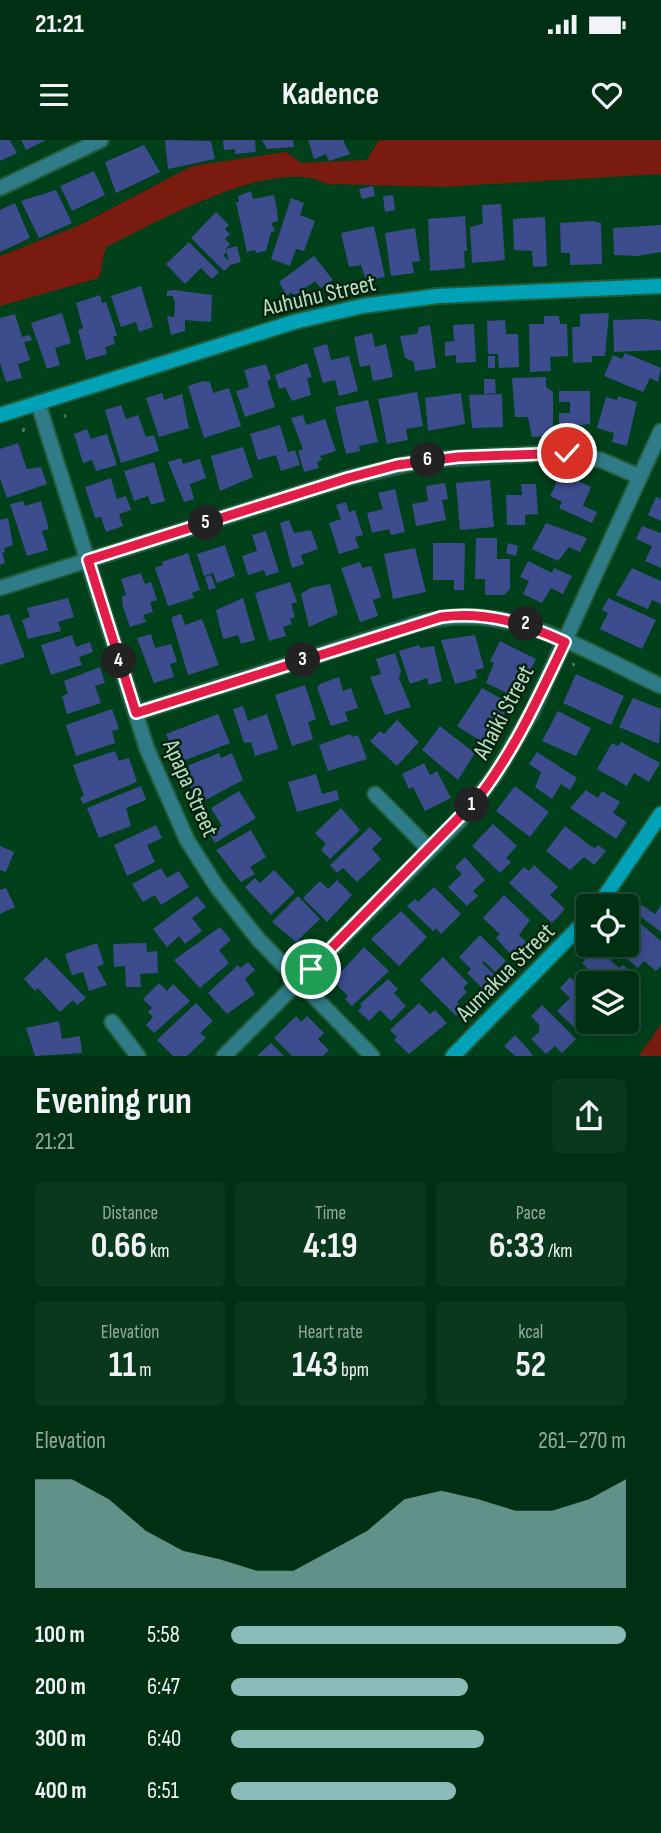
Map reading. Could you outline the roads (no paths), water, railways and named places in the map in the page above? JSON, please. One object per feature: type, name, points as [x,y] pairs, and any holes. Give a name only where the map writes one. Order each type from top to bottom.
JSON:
[{"type":"street","points":[[0,188],[102,140]]},
{"type":"street","name":"Auhuhu Street","points":[[0,415],[294,322],[362,306],[438,296],[661,286]]},
{"type":"street","name":"Apapa Street","points":[[37,403],[136,713],[169,803],[203,867],[243,922],[372,1056]]},
{"type":"street","name":"Ahaiki Street","points":[[224,1056],[430,850],[495,775],[532,712],[661,431]]},
{"type":"street","points":[[0,588],[348,478],[425,460],[567,453],[601,460],[640,477]]},
{"type":"street","points":[[136,713],[441,617],[478,614],[509,619],[661,686]]},
{"type":"street","points":[[375,794],[430,850]]},
{"type":"street","points":[[606,894],[661,814]]},
{"type":"street","name":"Aumakua Street","points":[[453,1056],[576,930]]},
{"type":"street","points":[[112,1021],[138,1056]]}]
